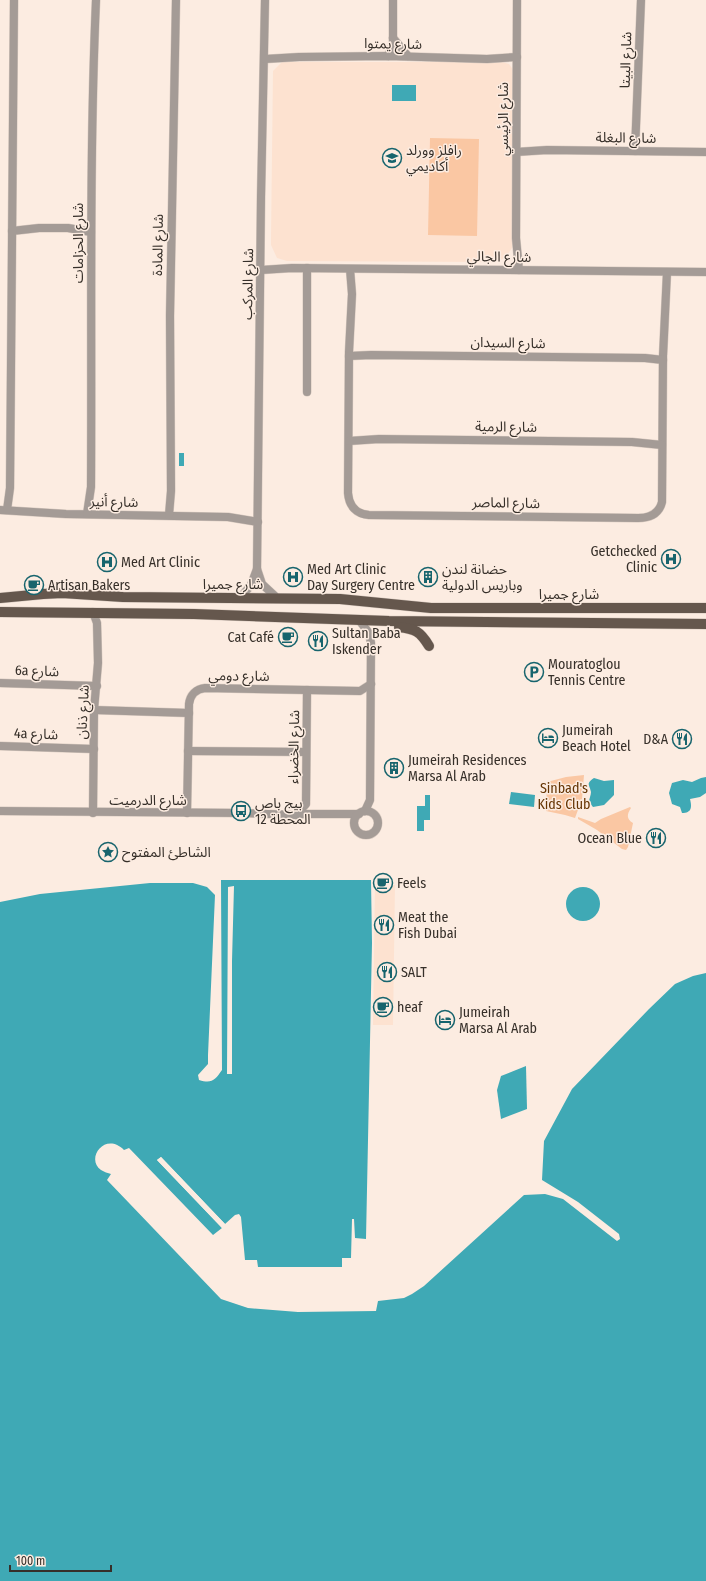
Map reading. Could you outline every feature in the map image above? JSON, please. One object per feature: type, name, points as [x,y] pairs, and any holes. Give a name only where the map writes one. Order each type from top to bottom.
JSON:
[{"type":"main road","name":"شارع جميرا","points":[[0,598],[62,594],[123,597],[340,599],[414,607],[706,608]]},
{"type":"main road","points":[[373,621],[385,615],[410,615],[414,612],[414,607]]},
{"type":"main road","points":[[430,622],[431,617],[435,614],[459,614],[472,608]]},
{"type":"main road","name":"شارع جميرا","points":[[0,612],[194,614],[430,622],[706,624]]},
{"type":"main road","points":[[373,621],[382,625],[413,629],[420,633],[429,646]]},
{"type":"main road","points":[[559,623],[568,632]]},
{"type":"street","points":[[7,510],[10,488],[14,0]]},
{"type":"street","name":"شارع الحزامات","points":[[90,514],[91,229],[93,58],[96,0]]},
{"type":"street","name":"شارع المادة","points":[[171,515],[170,316],[176,0]]},
{"type":"street","name":"شارع المركب","points":[[240,598],[251,585],[257,569],[261,197],[265,0]]},
{"type":"street","points":[[388,56],[393,38],[393,0]]},
{"type":"street","name":"شارع الرئيسي","points":[[516,270],[517,0]]},
{"type":"street","name":"شارع البيتا","points":[[638,151],[637,121],[641,0]]},
{"type":"street","points":[[393,38],[408,56]]},
{"type":"street","name":"شارع يمتوا","points":[[265,56],[408,56],[516,60]]},
{"type":"street","name":"شارع البغلة","points":[[516,149],[706,152]]},
{"type":"street","points":[[12,227],[91,229]]},
{"type":"street","name":"شارع الجالي","points":[[261,267],[706,272]]},
{"type":"street","points":[[307,268],[307,392]]},
{"type":"street","name":"شارع الماصر","points":[[353,269],[349,354],[348,493],[349,500],[355,510],[359,513],[369,515],[645,518],[658,511],[662,502],[663,358],[666,297],[664,272]]},
{"type":"street","name":"شارع السيدان","points":[[349,354],[663,358]]},
{"type":"street","name":"شارع الرمية","points":[[349,438],[662,442]]},
{"type":"street","name":"شارع أنير","points":[[7,510],[66,514],[258,518]]},
{"type":"street","name":"شارع المركب","points":[[257,569],[262,584],[277,598]]},
{"type":"street","name":"شارع ذنان","points":[[92,813],[94,710],[98,664],[97,626],[94,612]]},
{"type":"street","points":[[355,824],[355,820],[362,813],[370,800],[371,640],[369,633],[359,620]]},
{"type":"street","name":"6a شارع","points":[[0,683],[97,686]]},
{"type":"street","points":[[371,684],[360,691],[371,698]]},
{"type":"street","name":"شارع دومي","points":[[187,813],[190,697],[195,692],[201,689],[360,691]]},
{"type":"street","name":"شارع الخضراء","points":[[307,690],[306,804],[315,814]]},
{"type":"street","points":[[94,710],[189,713]]},
{"type":"street","name":"4a شارع","points":[[0,746],[94,749]]},
{"type":"street","points":[[188,751],[306,752]]},
{"type":"street","name":"شارع الخضراء","points":[[296,815],[306,804]]},
{"type":"street","name":"شارع الدرميت","points":[[0,811],[296,815],[372,813],[377,818],[378,824],[375,831],[368,835],[361,834],[356,829],[355,824],[342,818],[303,818],[296,815]]},
{"type":"shaded area","name":"رافلز وورلد أكاديمي","points":[[282,62],[502,62],[509,64],[514,71],[512,248],[506,257],[499,261],[490,262],[287,261],[277,258],[271,245],[273,71]]},
{"type":"shaded area","points":[[375,885],[395,885],[393,1025],[373,1025]]},
{"type":"green space","points":[[430,138],[479,139],[477,236],[428,235]]},
{"type":"green space","name":"Sinbad's Kids Club","points":[[584,775],[582,799],[575,818],[546,811],[547,782],[566,777]]},
{"type":"green space","points":[[630,807],[628,816],[629,820],[633,823],[626,850],[622,849],[597,830],[578,819],[578,817],[595,823]]},
{"type":"water","points":[[392,85],[416,85],[416,101],[392,101]]},
{"type":"water","points":[[179,453],[184,453],[184,466],[179,466]]},
{"type":"water","points":[[706,777],[706,793],[700,797],[690,799],[691,807],[688,812],[682,813],[680,807],[672,804],[669,793],[672,783],[683,780],[692,782]]},
{"type":"water","points":[[594,778],[604,781],[614,780],[614,795],[604,805],[593,807],[589,802],[591,792],[589,783]]},
{"type":"water","points":[[511,792],[535,795],[534,807],[509,804]]},
{"type":"water","points":[[425,795],[430,795],[430,820],[424,820],[424,831],[417,831],[417,806],[425,806]]},
{"type":"water","points":[[221,880],[371,880],[372,943],[366,1239],[355,1238],[354,1219],[352,1219],[351,1258],[342,1258],[342,1267],[258,1267],[257,1260],[245,1260],[241,1217],[239,1214],[235,1215],[225,1224],[161,1157],[157,1160],[222,1228],[213,1235],[129,1148],[124,1150],[117,1145],[104,1145],[96,1154],[95,1160],[97,1165],[101,1170],[111,1174],[107,1180],[221,1299],[248,1308],[298,1312],[376,1311],[378,1301],[404,1298],[424,1286],[524,1195],[545,1194],[563,1199],[617,1241],[620,1239],[619,1234],[578,1202],[542,1180],[544,1141],[572,1089],[649,1009],[675,984],[693,976],[706,973],[706,1581],[0,1581],[0,902],[40,894],[150,883],[193,883],[207,887],[215,895],[208,1064],[198,1075],[199,1080],[207,1082],[215,1079],[222,1070]]},
{"type":"water","points":[[580,887],[586,887],[590,888],[597,894],[600,904],[599,911],[593,918],[586,921],[580,921],[576,920],[569,914],[566,907],[566,901],[567,897],[573,890]]},
{"type":"water","points":[[526,1066],[527,1109],[501,1119],[497,1090],[501,1076]]},
{"type":"pier","points":[[234,886],[232,961],[232,1074],[227,1074],[228,887]]},
{"type":"pier","points":[[161,1157],[225,1224],[224,1225],[160,1160],[223,1226],[222,1228],[157,1160]]},
{"type":"pier","points":[[258,1267],[342,1267],[342,1269],[258,1269]]},
{"type":"place","name":"رافلز وورلد أكاديمي","points":[[392,158]]},
{"type":"place","name":"Getchecked Clinic","points":[[671,559]]},
{"type":"place","name":"Med Art Clinic","points":[[107,562]]},
{"type":"place","name":"Med Art Clinic Day Surgery Centre","points":[[293,577]]},
{"type":"place","name":"حضانة لندن وباريس الدولية","points":[[428,577]]},
{"type":"place","name":"Artisan Bakers","points":[[34,585]]},
{"type":"place","name":"Cat Café","points":[[288,637]]},
{"type":"place","name":"Sultan Baba Iskender","points":[[318,641]]},
{"type":"place","name":"Mouratoglou Tennis Centre","points":[[534,672]]},
{"type":"place","name":"Jumeirah Beach Hotel","points":[[548,738]]},
{"type":"place","name":"D&A","points":[[682,739]]},
{"type":"place","name":"Jumeirah Residences Marsa Al Arab","points":[[394,768]]},
{"type":"place","name":"بيج باص المحطة 12","points":[[241,811]]},
{"type":"place","name":"Ocean Blue","points":[[656,838]]},
{"type":"place","name":"الشاطئ المفتوح","points":[[108,852]]},
{"type":"place","name":"Feels","points":[[383,883]]},
{"type":"place","name":"Meat the Fish Dubai","points":[[384,925]]},
{"type":"place","name":"SALT","points":[[387,972]]},
{"type":"place","name":"heaf","points":[[383,1007]]},
{"type":"place","name":"Jumeirah Marsa Al Arab","points":[[445,1020]]}]
